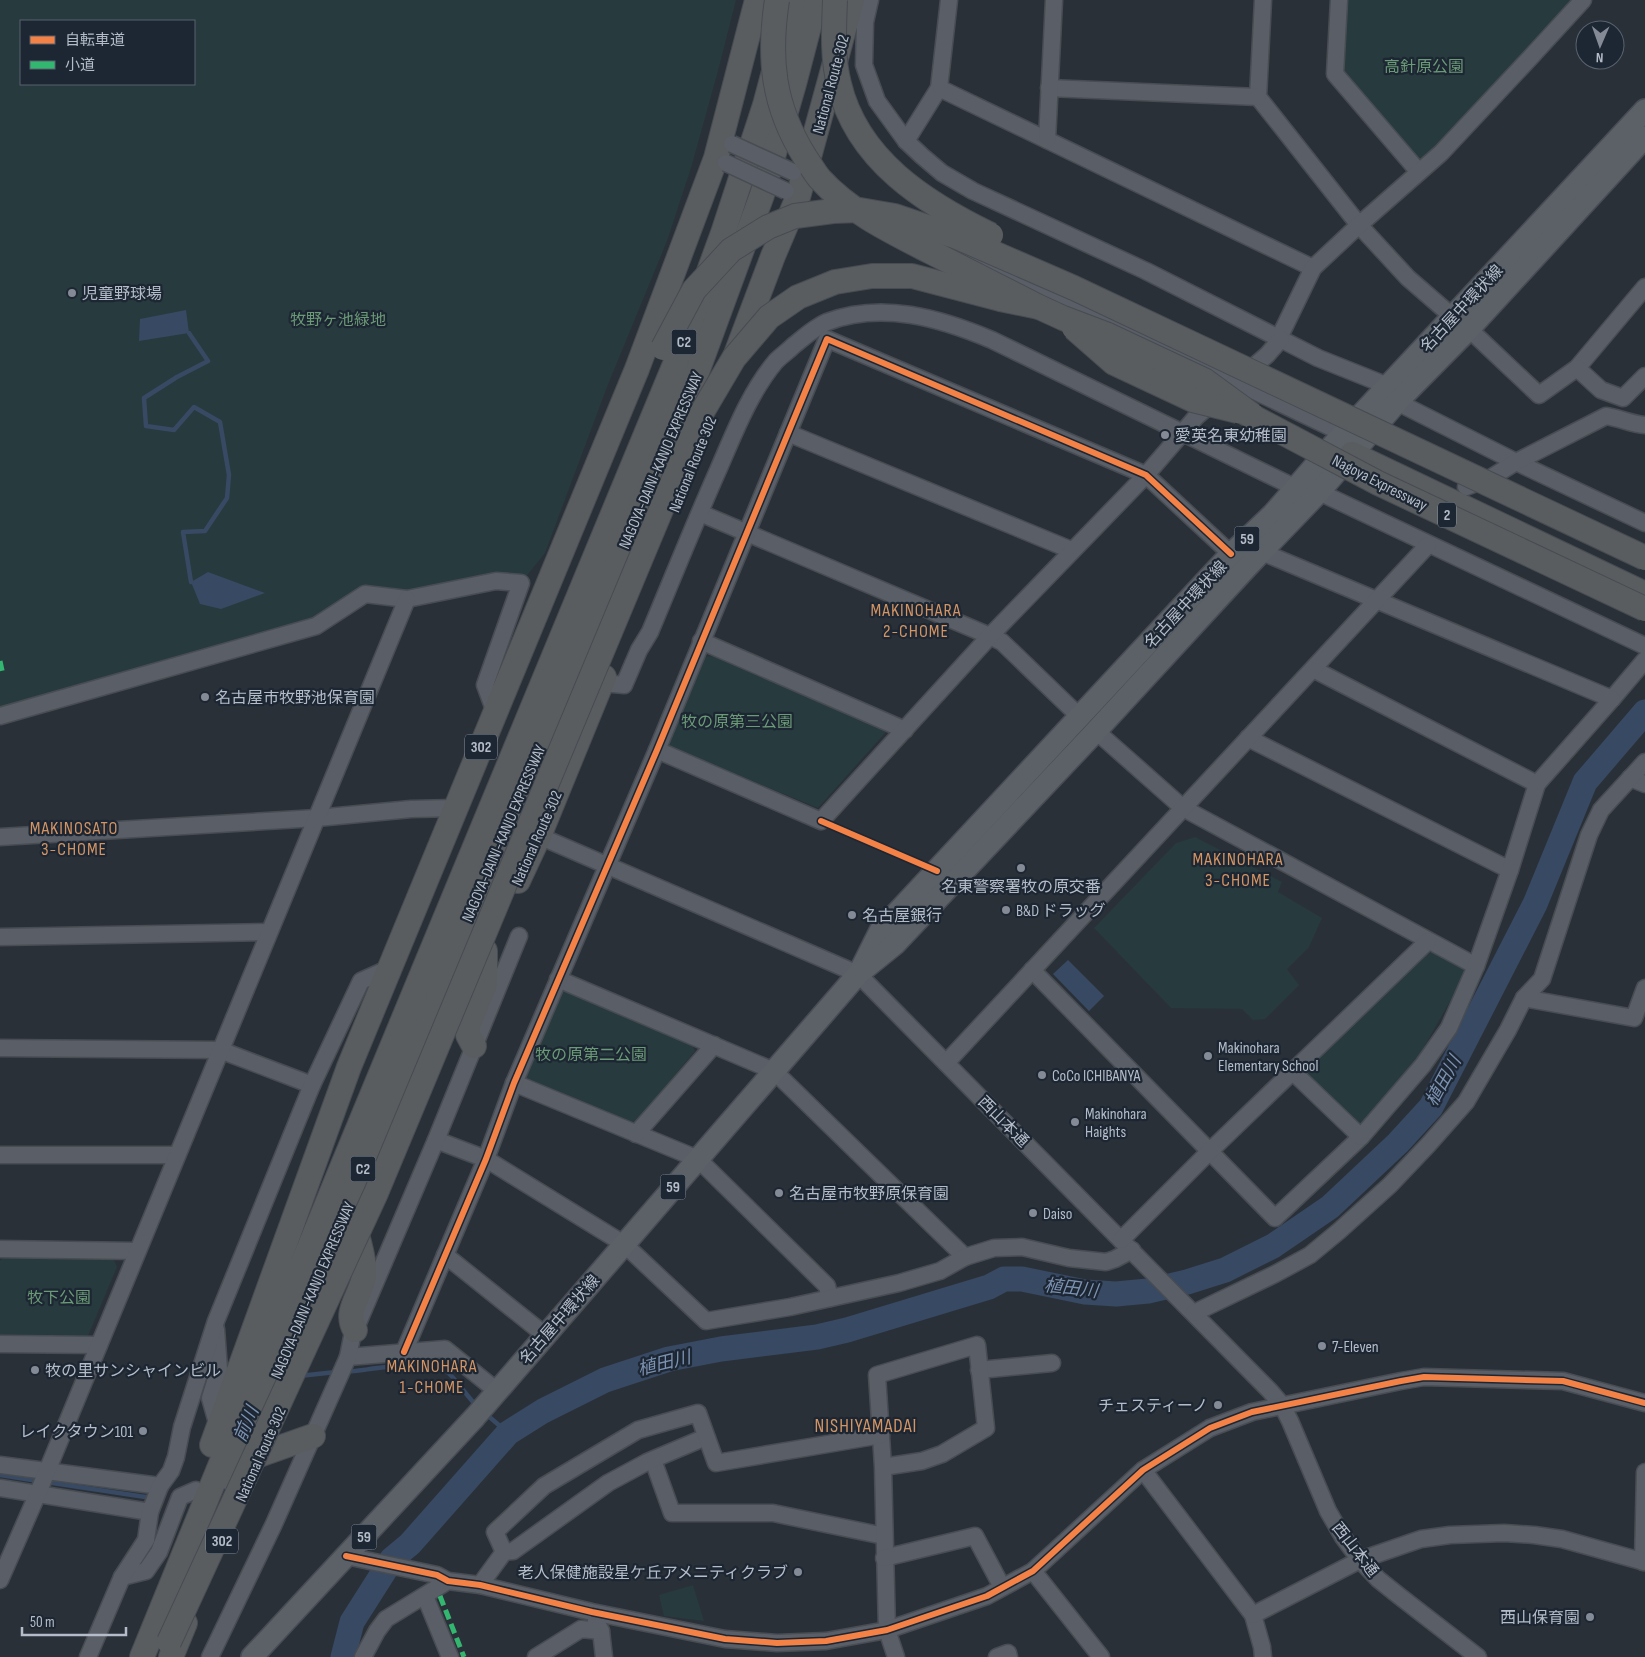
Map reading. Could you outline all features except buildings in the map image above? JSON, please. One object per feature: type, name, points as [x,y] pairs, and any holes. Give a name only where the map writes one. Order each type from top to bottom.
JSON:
[{"type":"highway","name":"302","points":[[131,1657],[160,1589],[166,1551],[218,1426],[349,1067],[637,368],[724,151],[757,0]]},
{"type":"highway","points":[[777,0],[772,66],[781,107],[793,137],[820,178],[850,205],[887,229],[1039,307]]},
{"type":"highway","name":"NAGOYA-DAINI-KANJO EXPRESSWAY","points":[[142,1657],[163,1648],[557,679],[694,316],[723,233],[764,105],[793,0]]},
{"type":"highway","name":"NAGOYA-DAINI-KANJO EXPRESSWAY","points":[[557,679],[666,448],[716,322],[762,195],[816,0]]},
{"type":"highway","points":[[835,0],[833,48],[839,84],[851,119],[876,157],[910,188],[938,208],[965,222],[1216,344],[1271,381]]},
{"type":"highway","name":"National Route 302","points":[[163,1648],[260,1455],[419,1093],[539,836],[719,398],[773,256],[852,0]]},
{"type":"highway","points":[[163,1648],[239,1387],[320,1169],[538,642],[663,348],[694,290],[731,250],[768,227],[795,216],[860,210],[895,216],[957,237],[1074,288],[1645,558]]},
{"type":"highway","points":[[163,1648],[376,1193],[702,414],[734,358],[769,317],[798,297],[835,282],[872,276],[912,276],[1039,307]]},
{"type":"highway","name":"Nagoya Expressway","points":[[1039,307],[1108,335],[1204,380],[1252,415],[1378,482],[1645,609]]},
{"type":"highway","points":[[1347,444],[1377,454],[1401,471],[1645,594]]},
{"type":"highway","points":[[1401,471],[1645,579]]},
{"type":"highway","points":[[474,1046],[468,1035],[468,1026],[485,984],[485,951]]},
{"type":"highway","points":[[355,1330],[350,1314],[363,1282],[364,1271],[357,1234]]},
{"type":"highway","points":[[260,1455],[313,1436]]},
{"type":"main road","name":"名古屋中環状線","points":[[1461,323],[1645,110]]},
{"type":"main road","name":"名古屋中環状線","points":[[252,1657],[355,1559],[486,1403],[858,974],[895,944],[1088,724],[1232,554],[1296,488],[1347,444],[1461,323],[1645,137]]},
{"type":"main road","name":"名古屋中環状線","points":[[1088,724],[1262,552],[1319,492],[1347,444]]},
{"type":"street","points":[[870,0],[865,22],[864,65],[877,101],[906,141],[942,173],[973,191],[1146,271],[1393,394],[1516,462],[1645,523]]},
{"type":"street","points":[[906,141],[939,88],[949,0]]},
{"type":"street","points":[[1047,140],[1054,0]]},
{"type":"street","points":[[1263,0],[1258,98],[1359,225],[1408,278],[1461,323],[1539,395],[1577,368],[1645,288]]},
{"type":"street","points":[[1339,0],[1335,74],[1419,172]]},
{"type":"street","points":[[657,750],[821,821],[990,636],[1071,550],[1146,475],[1196,417],[1267,355],[1280,338],[1313,268],[1441,153],[1583,0]]},
{"type":"street","points":[[939,88],[1313,268]]},
{"type":"street","points":[[1049,88],[1258,98]]},
{"type":"street","points":[[724,151],[1236,382],[1347,444]]},
{"type":"street","points":[[795,184],[1222,394],[1347,444]]},
{"type":"street","points":[[602,683],[624,685],[639,650],[650,632],[744,413],[760,385],[777,361],[802,338],[825,332],[861,313],[923,316],[960,326],[1296,488]]},
{"type":"street","points":[[404,1352],[486,1159],[514,1083],[657,750],[788,432],[825,332]]},
{"type":"street","points":[[825,332],[1146,475],[1232,554]]},
{"type":"street","points":[[1577,368],[1601,390],[1623,398],[1645,376]]},
{"type":"street","points":[[1466,487],[1492,478],[1516,462],[1606,416],[1630,424],[1645,425]]},
{"type":"street","points":[[788,432],[1071,550]]},
{"type":"street","points":[[1319,492],[1645,646]]},
{"type":"street","points":[[700,513],[1002,642],[1088,724],[1183,808],[1476,966]]},
{"type":"street","points":[[946,1063],[1428,545]]},
{"type":"street","points":[[1262,552],[1612,699]]},
{"type":"street","points":[[0,716],[316,626],[365,594],[407,599],[496,581],[521,583],[485,685],[495,712]]},
{"type":"street","points":[[0,1580],[42,1483],[407,599]]},
{"type":"street","points":[[701,641],[905,730]]},
{"type":"street","points":[[1032,970],[1275,1218],[1361,1138],[1423,1065],[1449,1028],[1476,966],[1510,870],[1537,784],[1645,660]]},
{"type":"street","points":[[1313,669],[1537,784]]},
{"type":"street","points":[[1248,738],[1510,870]]},
{"type":"street","points":[[1192,1311],[1276,1274],[1310,1255],[1390,1184],[1466,1102],[1508,1030],[1524,998],[1542,979],[1596,818],[1601,810],[1645,762]]},
{"type":"street","points":[[1630,778],[1645,784]]},
{"type":"street","points":[[0,836],[317,818],[411,809],[456,808]]},
{"type":"street","points":[[539,836],[858,974]]},
{"type":"street","points":[[0,937],[269,932]]},
{"type":"street","points":[[210,1657],[272,1526],[348,1357],[355,1330],[436,1140],[519,936]]},
{"type":"street","points":[[436,1140],[486,1159],[624,1244],[706,1321],[790,1307],[899,1283],[940,1271],[965,1257],[994,1248],[1022,1247],[1069,1258],[1106,1262],[1115,1259],[1210,1152],[1428,940]]},
{"type":"street","points":[[88,1657],[122,1577],[146,1540],[155,1500],[176,1457],[182,1427],[216,1321],[312,1085],[362,981],[390,968]]},
{"type":"street","name":"西山本通","points":[[858,974],[1270,1390],[1282,1405],[1290,1421],[1328,1511],[1343,1537],[1360,1560],[1391,1590],[1478,1657]]},
{"type":"street","points":[[558,980],[774,1071],[965,1257]]},
{"type":"street","points":[[1524,998],[1634,1018],[1645,988]]},
{"type":"street","points":[[636,1134],[714,1045]]},
{"type":"street","points":[[0,1048],[220,1050],[312,1085]]},
{"type":"street","points":[[1293,1072],[1361,1138]]},
{"type":"street","points":[[514,1083],[698,1158],[827,1286],[830,1298]]},
{"type":"street","points":[[0,1155],[177,1155]]},
{"type":"street","points":[[0,1249],[137,1251]]},
{"type":"street","points":[[445,1255],[545,1335]]},
{"type":"street","points":[[216,1321],[219,1369],[210,1398],[218,1426]]},
{"type":"street","points":[[0,1344],[99,1345]]},
{"type":"street","points":[[883,1467],[922,1461],[942,1454],[986,1428],[976,1345],[877,1375],[883,1467],[887,1630],[896,1657]]},
{"type":"street","points":[[348,1357],[445,1349],[486,1403]]},
{"type":"street","points":[[979,1370],[1052,1363]]},
{"type":"street","points":[[355,1559],[480,1585],[592,1612],[725,1639],[777,1643],[826,1640],[887,1630],[987,1596],[1033,1571],[1143,1470],[1210,1428],[1252,1412],[1400,1380],[1424,1377],[1563,1381],[1645,1403]]},
{"type":"street","points":[[504,1552],[495,1532],[544,1486],[638,1430],[698,1413],[716,1463],[881,1435]]},
{"type":"street","points":[[480,1585],[504,1552],[513,1551],[608,1483],[653,1460],[706,1438]]},
{"type":"street","points":[[653,1460],[672,1513],[773,1513],[884,1536]]},
{"type":"street","points":[[0,1465],[42,1483],[155,1500]]},
{"type":"street","points":[[1143,1470],[1253,1615],[1263,1657]]},
{"type":"street","points":[[1253,1615],[1360,1560],[1421,1539],[1450,1535],[1504,1533],[1534,1535],[1562,1539],[1644,1562],[1645,1472]]},
{"type":"street","points":[[0,1488],[42,1483],[155,1500]]},
{"type":"street","points":[[884,1558],[975,1536],[1002,1587]]},
{"type":"street","points":[[122,1577],[146,1570],[166,1551]]},
{"type":"street","points":[[1033,1571],[1102,1657]]},
{"type":"street","points":[[363,1657],[386,1619],[425,1596],[442,1578]]},
{"type":"street","points":[[425,1596],[450,1657]]},
{"type":"street","points":[[592,1612],[601,1631],[604,1657]]},
{"type":"street","points":[[536,1657],[581,1629],[601,1631]]},
{"type":"street","points":[[997,1657],[1008,1653],[1009,1657]]},
{"type":"green space","name":"牧野ヶ池緑地","points":[[0,0],[736,0],[691,168],[667,241],[607,387],[545,553],[521,583],[407,599],[365,594],[316,626],[0,716]]},
{"type":"green space","name":"高針原公園","points":[[1344,0],[1573,0],[1423,162],[1417,159],[1341,71]]},
{"type":"green space","name":"牧の原第三公園","points":[[712,656],[886,732],[818,808],[669,747],[667,739],[701,657]]},
{"type":"green space","points":[[1195,837],[1282,882],[1278,892],[1322,918],[1309,947],[1287,969],[1299,985],[1265,1019],[1253,1020],[1242,1009],[1171,1008],[1094,928],[1176,843]]},
{"type":"green space","points":[[1430,951],[1463,969],[1465,975],[1411,1070],[1358,1127],[1303,1073]]},
{"type":"green space","name":"牧の原第二公園","points":[[563,989],[692,1045],[695,1051],[635,1123],[523,1080]]},
{"type":"green space","name":"牧下公園","points":[[4,1257],[113,1258],[117,1267],[88,1336],[0,1337],[0,1261]]},
{"type":"green space","points":[[693,1585],[704,1621],[664,1616],[659,1595]]},
{"type":"water","points":[[186,310],[189,333],[139,341],[140,319]]},
{"type":"water","points":[[208,572],[265,593],[221,609],[200,604],[191,582]]},
{"type":"water","points":[[1068,960],[1104,996],[1089,1011],[1053,974]]},
{"type":"waterway","points":[[189,333],[208,361],[177,377],[144,398],[146,426],[174,430],[194,407],[220,422],[229,475],[227,498],[205,531],[183,532],[191,582]]},
{"type":"waterway","name":"植田川","points":[[343,1657],[352,1622],[392,1559],[410,1544],[508,1433],[543,1411],[605,1380],[669,1359],[721,1349],[817,1337],[847,1330],[989,1287],[1004,1279],[1022,1279],[1085,1292],[1116,1294],[1148,1291],[1187,1282],[1225,1270],[1273,1246],[1330,1207],[1398,1143],[1431,1107],[1535,904],[1585,782],[1645,712]]},
{"type":"waterway","name":"前川","points":[[346,1372],[412,1365],[437,1367],[450,1374],[477,1406]]},
{"type":"waterway","name":"前川","points":[[299,1376],[336,1372]]},
{"type":"waterway","name":"前川","points":[[486,1414],[508,1433]]},
{"type":"waterway","name":"前川","points":[[0,1475],[38,1481]]},
{"type":"waterway","name":"前川","points":[[46,1482],[152,1498]]},
{"type":"marked path","points":[[0,661],[3,675]]},
{"type":"marked path","points":[[440,1596],[464,1657]]},
{"type":"cycle path","points":[[404,1352],[486,1159],[514,1083],[657,750],[827,339],[1146,475],[1231,554]]},
{"type":"cycle path","points":[[821,821],[937,871]]},
{"type":"cycle path","points":[[346,1556],[437,1575],[448,1581],[480,1585],[592,1612],[725,1639],[777,1643],[826,1641],[887,1630],[987,1596],[1033,1571],[1143,1470],[1210,1428],[1252,1412],[1424,1377],[1563,1381],[1645,1403]]},
{"type":"place","name":"児童野球場","points":[[72,293]]},
{"type":"place","name":"愛英名東幼稚園","points":[[1165,435]]},
{"type":"place","name":"名古屋市牧野池保育園","points":[[205,697]]},
{"type":"place","name":"名東警察署牧の原交番","points":[[1021,868]]},
{"type":"place","name":"B&D ドラッグ","points":[[1006,910]]},
{"type":"place","name":"名古屋銀行","points":[[852,915]]},
{"type":"place","name":"Makinohara Elementary School","points":[[1208,1056]]},
{"type":"place","name":"CoCo ICHIBANYA","points":[[1042,1075]]},
{"type":"place","name":"Makinohara Haights","points":[[1075,1122]]},
{"type":"place","name":"名古屋市牧野原保育園","points":[[779,1193]]},
{"type":"place","name":"Daiso","points":[[1033,1213]]},
{"type":"place","name":"7-Eleven","points":[[1322,1346]]},
{"type":"place","name":"牧の里サンシャインビル","points":[[35,1370]]},
{"type":"place","name":"チェスティーノ","points":[[1218,1405]]},
{"type":"place","name":"レイクタウン101","points":[[143,1431]]},
{"type":"place","name":"老人保健施設星ケ丘アメニティクラブ","points":[[798,1572]]},
{"type":"place","name":"西山保育園","points":[[1590,1617]]},
{"type":"district","name":"MAKINOHARA 2-CHOME","points":[[916,620]]},
{"type":"district","name":"MAKINOSATO 3-CHOME","points":[[74,838]]},
{"type":"district","name":"MAKINOHARA 3-CHOME","points":[[1238,870]]},
{"type":"district","name":"MAKINOHARA 1-CHOME","points":[[432,1376]]},
{"type":"district","name":"NISHIYAMADAI","points":[[866,1425]]}]
